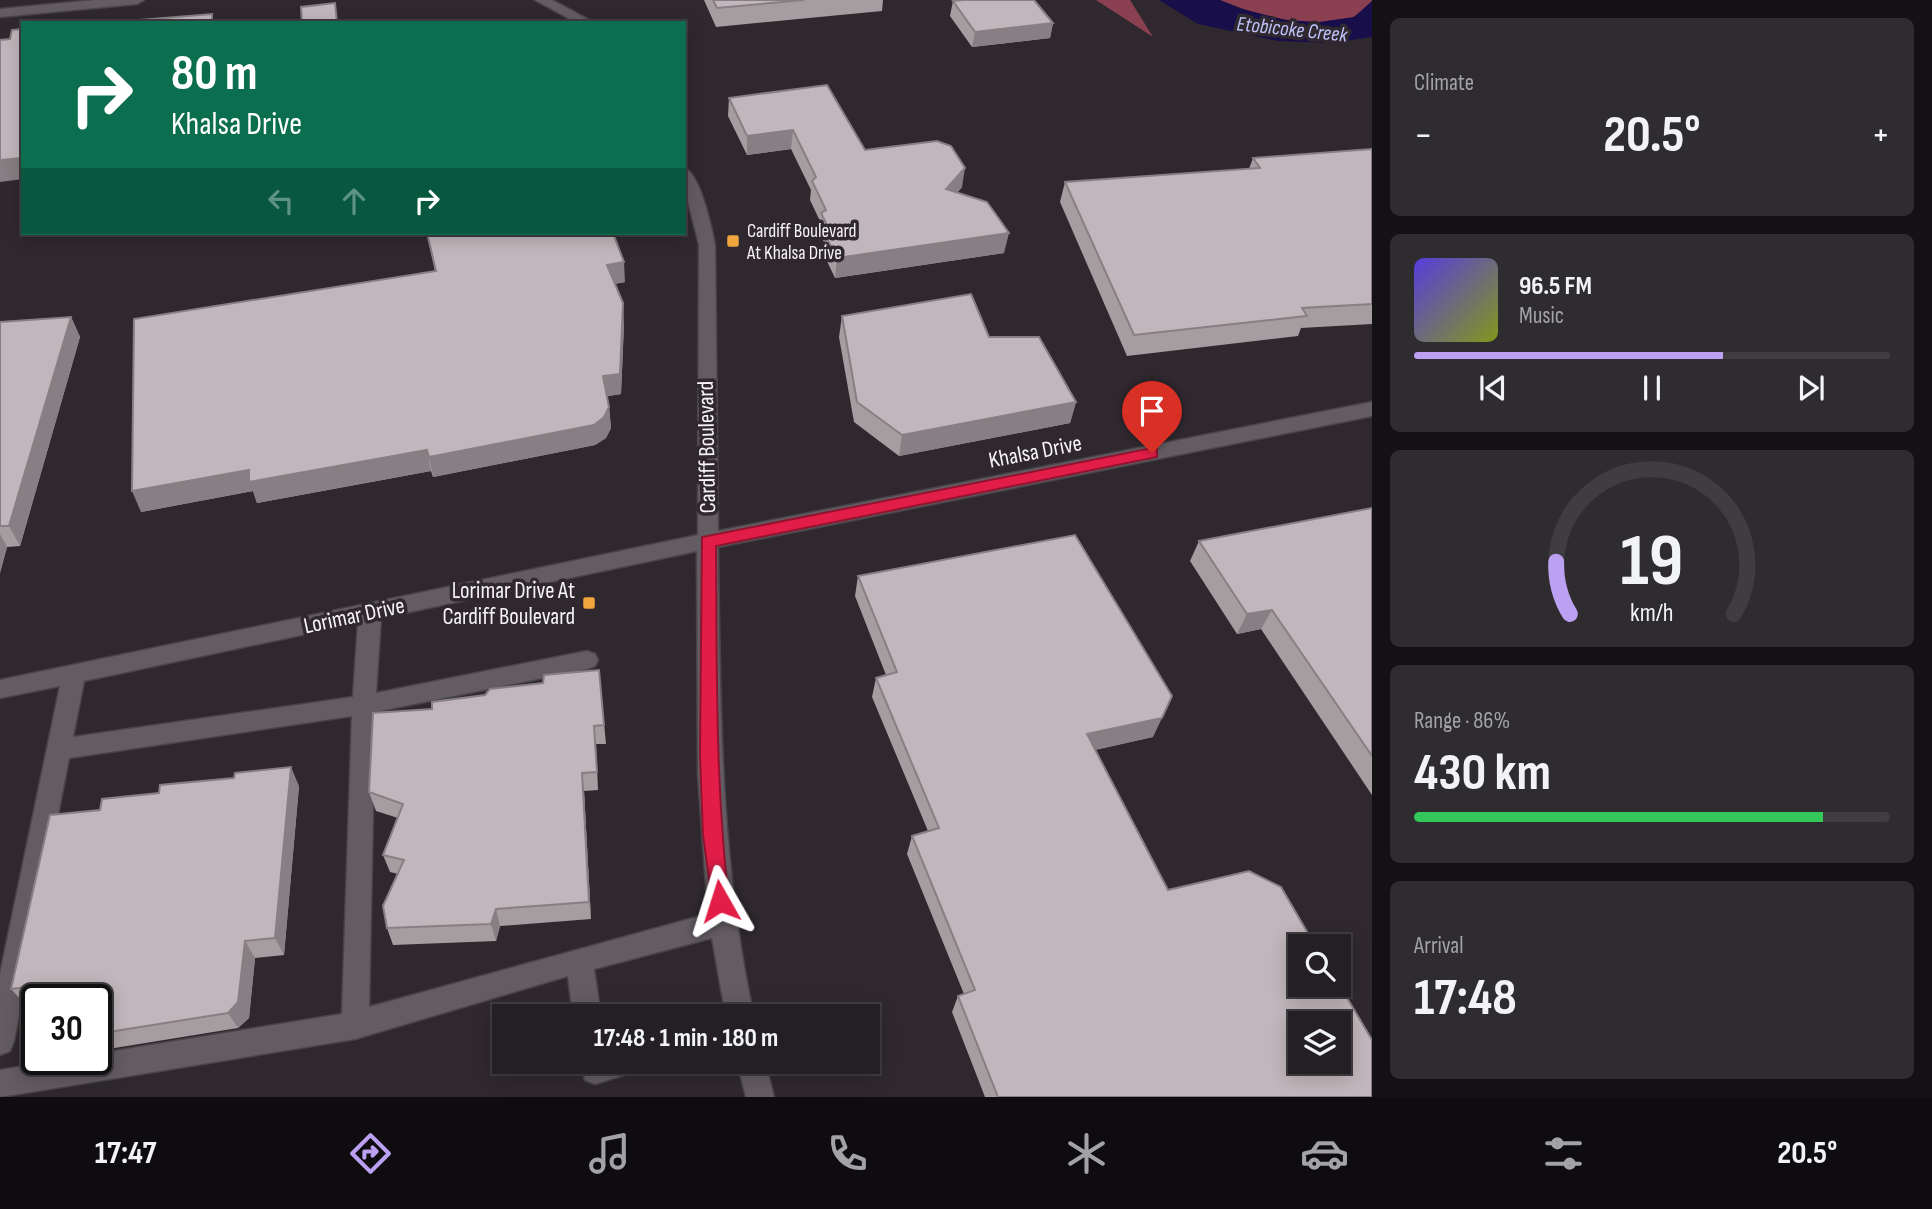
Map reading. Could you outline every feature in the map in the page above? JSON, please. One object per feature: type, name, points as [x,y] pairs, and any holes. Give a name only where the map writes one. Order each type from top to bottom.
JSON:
[{"type":"street","points":[[0,13],[137,0]]},
{"type":"street","points":[[542,0],[584,21]]},
{"type":"street","name":"Cardiff Boulevard","points":[[686,178],[701,215],[707,245],[709,755],[712,835],[722,923],[738,1004]]},
{"type":"street","name":"Khalsa Drive","points":[[708,541],[1372,409]]},
{"type":"street","name":"Lorimar Drive","points":[[0,689],[708,541]]},
{"type":"street","points":[[355,1025],[364,705],[370,611]]},
{"type":"street","points":[[59,749],[364,705],[587,660]]},
{"type":"street","points":[[0,1041],[74,674]]},
{"type":"street","points":[[0,1084],[355,1025],[579,960],[722,923]]},
{"type":"street","points":[[579,960],[585,1004]]},
{"type":"street","points":[[754,1074],[760,1097]]},
{"type":"shaded area","points":[[1096,0],[1130,0],[1153,37]]},
{"type":"shaded area","points":[[1220,0],[1372,1],[1355,16],[1341,21],[1307,23],[1268,16]]},
{"type":"water","name":"Etobicoke Creek","points":[[1159,0],[1220,0],[1242,9],[1286,20],[1319,22],[1354,17],[1372,1],[1372,37],[1331,43],[1278,41],[1198,24]]},
{"type":"building","points":[[713,0],[804,0],[717,8]]},
{"type":"building","points":[[1034,0],[1053,23],[975,32],[953,1]]},
{"type":"building","points":[[335,3],[337,21],[302,21],[301,7]]},
{"type":"building","points":[[212,14],[212,21],[126,21]]},
{"type":"building","points":[[21,29],[21,158],[0,160],[0,40],[10,39],[12,30]]},
{"type":"building","points":[[827,85],[865,150],[937,141],[951,146],[965,168],[946,189],[987,202],[1009,233],[837,258],[825,235],[830,231],[821,213],[826,210],[812,181],[816,177],[793,130],[747,136],[729,98]]},
{"type":"building","points":[[1372,149],[1372,304],[1302,308],[1307,316],[1134,335],[1065,182],[1260,168],[1253,158]]},
{"type":"building","points":[[427,235],[614,235],[624,262],[607,265],[623,303],[620,374],[603,376],[609,407],[604,417],[594,425],[429,457],[427,450],[249,482],[249,470],[132,491],[134,319],[436,271]]},
{"type":"building","points":[[971,294],[989,337],[1039,337],[1076,402],[902,435],[857,402],[842,316]]},
{"type":"building","points":[[71,317],[9,526],[0,526],[0,322]]},
{"type":"building","points":[[1372,508],[1372,756],[1272,610],[1247,614],[1199,541]]},
{"type":"building","points":[[1075,535],[1172,696],[1162,718],[1087,734],[1168,890],[1249,871],[1281,887],[1308,934],[1288,934],[1288,997],[1347,997],[1372,1040],[1372,1097],[998,1097],[958,996],[975,990],[912,836],[939,828],[876,678],[897,672],[858,576]]},
{"type":"building","points":[[599,670],[604,725],[594,726],[597,772],[582,773],[589,902],[496,909],[491,924],[387,928],[383,906],[404,860],[383,855],[403,804],[369,792],[373,713],[432,709],[432,702],[485,695],[490,689],[543,683],[544,675]]},
{"type":"building","points":[[291,767],[275,938],[245,941],[238,1002],[228,1013],[112,1031],[112,984],[21,984],[21,988],[11,989],[50,815],[100,810],[102,799],[159,793],[160,785],[234,778],[235,773]]},
{"type":"place","name":"Cardiff Boulevard At Khalsa Drive","points":[[733,241]]},
{"type":"place","name":"Lorimar Drive At Cardiff Boulevard","points":[[589,603]]},
{"type":"route","points":[[720,901],[712,835],[709,755],[708,541],[1152,453]]}]
